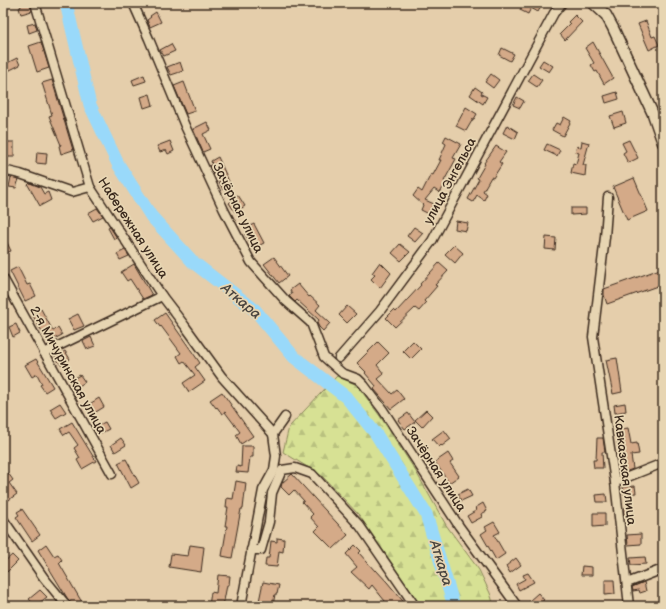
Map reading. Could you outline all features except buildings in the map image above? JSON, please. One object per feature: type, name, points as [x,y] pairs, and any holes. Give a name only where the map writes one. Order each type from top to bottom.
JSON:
[{"type":"street","name":"Набережная улица","points":[[35,3],[90,187],[162,296],[222,377],[273,434]]},
{"type":"street","name":"Зачёрная улица","points":[[133,3],[150,39],[185,126],[224,210],[251,262],[286,301],[311,323],[324,357],[342,373],[358,379],[364,385],[383,410],[459,526],[517,606]]},
{"type":"street","name":"улица Энгельса","points":[[339,358],[380,311],[432,241],[554,13],[562,3]]},
{"type":"street","points":[[593,3],[606,14],[653,114],[663,143]]},
{"type":"street","points":[[3,170],[20,174],[72,192],[90,187]]},
{"type":"street","name":"Кавказская улица","points":[[608,197],[605,237],[593,337],[615,482],[629,606]]},
{"type":"street","name":"2-я Мичуринская улица","points":[[3,278],[112,474]]},
{"type":"street","points":[[44,353],[162,296]]},
{"type":"street","points":[[241,606],[263,490],[274,470],[276,456],[273,434],[285,417]]},
{"type":"street","points":[[615,482],[663,463]]},
{"type":"street","points":[[251,550],[261,550],[269,522],[272,493],[282,470],[295,468],[312,474],[360,526],[415,606]]},
{"type":"street","points":[[4,522],[44,578],[67,606]]},
{"type":"street","points":[[627,583],[663,569]]},
{"type":"green space","points":[[337,376],[357,385],[380,416],[415,470],[446,525],[479,570],[490,593],[494,606],[421,606],[359,515],[322,476],[283,452],[289,427]]},
{"type":"waterway","name":"Аткара","points":[[66,3],[90,105],[118,164],[151,216],[193,262],[255,310],[294,357],[346,397],[376,434],[426,514],[454,606]]}]
